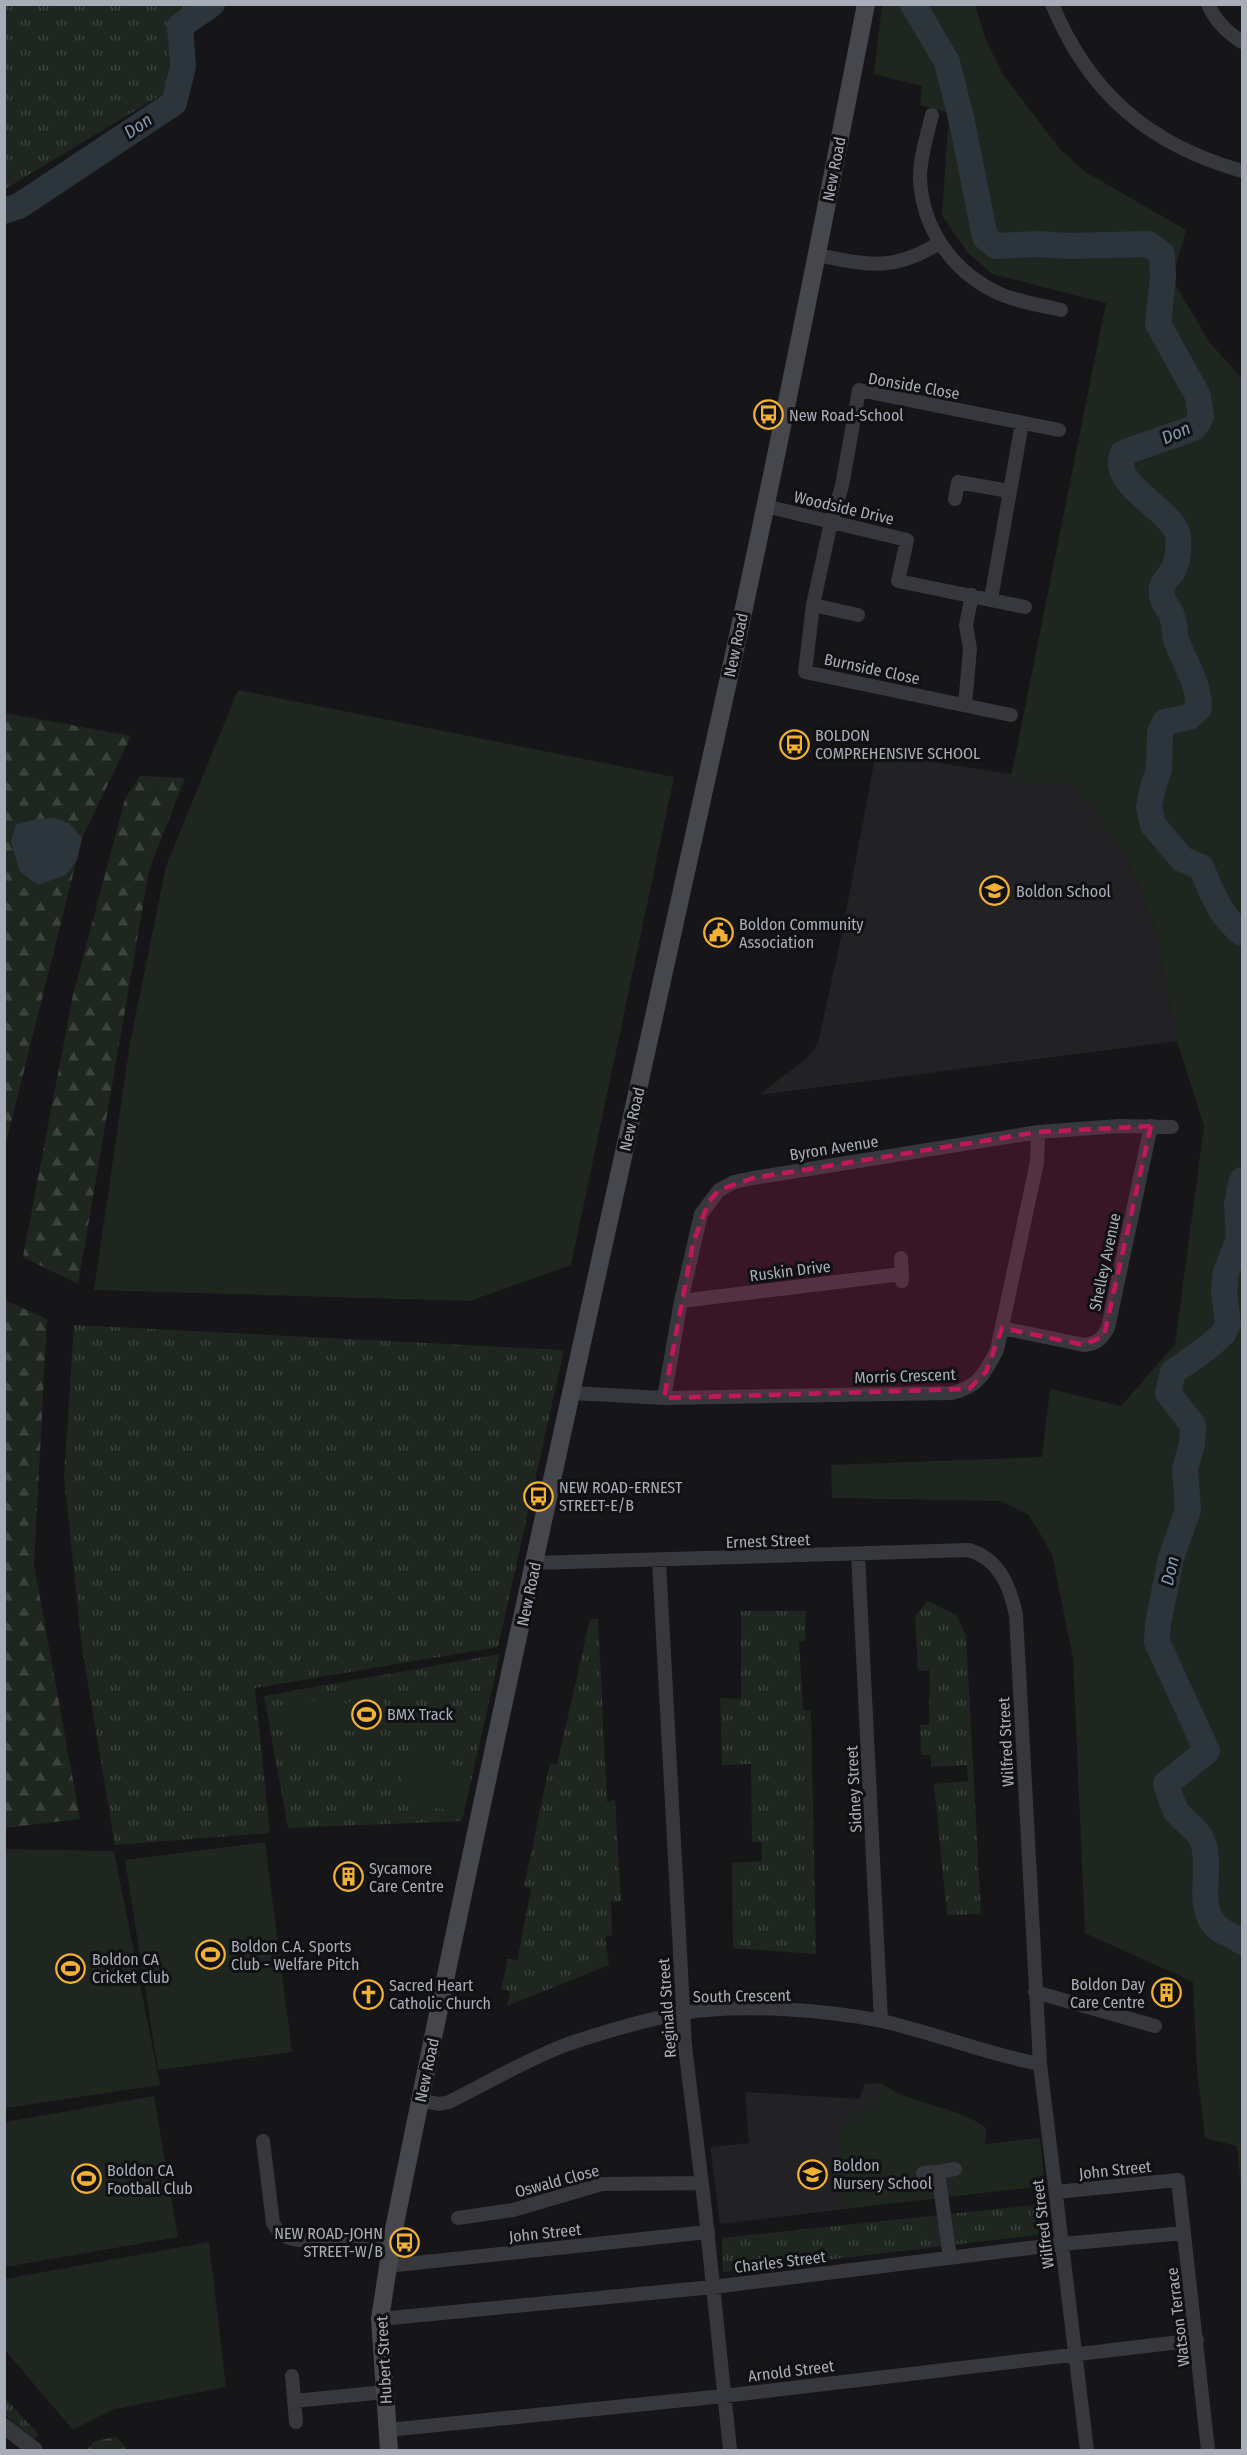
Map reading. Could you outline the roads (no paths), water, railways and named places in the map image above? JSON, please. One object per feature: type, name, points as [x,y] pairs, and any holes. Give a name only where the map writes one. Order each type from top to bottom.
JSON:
[{"type":"main road","name":"New Road","points":[[392,2239],[535,1563],[765,506],[866,4]]},
{"type":"main road","name":"Hubert Street","points":[[389,2451],[380,2319],[392,2239]]},
{"type":"street","points":[[1052,4],[1073,48],[1088,71],[1131,117],[1183,150],[1205,160],[1242,171]]},
{"type":"street","points":[[1208,4],[1217,21],[1242,42]]},
{"type":"street","points":[[932,115],[924,144],[920,176],[926,211],[939,243],[954,261],[981,284],[1019,301],[1060,310]]},
{"type":"street","points":[[817,255],[861,264],[882,265],[919,256],[939,243]]},
{"type":"street","name":"Donside Close","points":[[831,522],[842,486],[859,390],[1059,430]]},
{"type":"street","points":[[991,599],[1022,423]]},
{"type":"street","points":[[955,499],[958,482],[1009,490]]},
{"type":"street","name":"Woodside Drive","points":[[765,506],[907,540],[898,581],[1025,607]]},
{"type":"street","name":"Burnside Close","points":[[831,522],[813,605],[805,672],[1011,715]]},
{"type":"street","points":[[964,705],[970,649],[966,625],[972,596]]},
{"type":"street","points":[[813,605],[858,615]]},
{"type":"street","name":"Shelley Avenue","points":[[1002,1328],[1084,1345],[1092,1344],[1104,1336],[1108,1328],[1151,1126]]},
{"type":"street","name":"Byron Avenue","points":[[663,1398],[681,1301],[701,1214],[719,1190],[734,1182],[1038,1132],[1082,1128],[1172,1127]]},
{"type":"street","name":"Morris Crescent","points":[[572,1393],[663,1398],[952,1393],[969,1389],[986,1372],[997,1350],[1037,1162],[1038,1132]]},
{"type":"street","name":"Ruskin Drive","points":[[681,1301],[902,1279],[901,1258]]},
{"type":"street","name":"Ernest Street","points":[[535,1563],[969,1550],[986,1557],[997,1566]]},
{"type":"street","name":"Sidney Street","points":[[858,1554],[881,2021]]},
{"type":"street","name":"Reginald Street","points":[[659,1561],[683,2013],[730,2451]]},
{"type":"street","name":"Wilfred Street","points":[[997,1566],[1012,1597],[1016,1615],[1040,2064],[1087,2451]]},
{"type":"street","points":[[1035,1992],[1155,2026]]},
{"type":"street","name":"South Crescent","points":[[420,2100],[439,2104],[449,2102],[568,2044],[683,2013],[750,2009],[834,2014],[881,2021],[937,2035],[1010,2058],[1040,2064]]},
{"type":"street","points":[[263,2141],[273,2223],[279,2233],[299,2240],[392,2239]]},
{"type":"street","points":[[923,2173],[955,2169]]},
{"type":"street","points":[[938,2172],[950,2258]]},
{"type":"street","name":"John Street","points":[[1056,2192],[1178,2180]]},
{"type":"street","name":"Watson Terrace","points":[[1178,2180],[1208,2451]]},
{"type":"street","name":"Oswald Close","points":[[458,2217],[513,2210],[602,2184],[702,2183]]},
{"type":"street","name":"John Street","points":[[387,2266],[708,2232]]},
{"type":"street","name":"Charles Street","points":[[380,2319],[713,2287],[1062,2244],[1184,2233]]},
{"type":"street","name":"Arnold Street","points":[[388,2430],[724,2396],[1197,2340]]},
{"type":"street","points":[[292,2376],[296,2422]]},
{"type":"street","points":[[294,2401],[385,2392]]},
{"type":"street","points":[[4,2426],[35,2451]]},
{"type":"waterway","name":"Don","points":[[4,211],[19,206],[174,103],[183,66],[180,26],[212,4]]},
{"type":"waterway","name":"Don","points":[[913,4],[947,62],[962,122],[985,237],[996,246],[1148,244],[1162,254],[1163,277],[1158,324],[1198,396],[1201,417],[1194,428],[1123,453],[1121,464],[1124,475],[1131,485],[1162,513],[1177,532],[1177,560],[1161,591],[1174,622],[1176,639],[1197,690],[1199,708],[1189,717],[1165,722],[1160,733],[1159,770],[1149,807],[1153,825],[1182,859],[1201,867],[1222,912],[1242,933]]},
{"type":"waterway","name":"Don","points":[[1242,1180],[1237,1204],[1239,1239],[1226,1272],[1224,1291],[1228,1324],[1223,1334],[1207,1348],[1173,1372],[1168,1393],[1193,1425],[1192,1444],[1185,1469],[1188,1510],[1171,1558],[1158,1624],[1157,1642],[1207,1751],[1166,1784],[1176,1811],[1198,1834],[1205,1849],[1205,1898],[1211,1919],[1218,1928],[1242,1942]]},
{"type":"place","name":"New Road-School","points":[[768,415]]},
{"type":"place","name":"BOLDON COMPREHENSIVE SCHOOL","points":[[794,744]]},
{"type":"place","name":"Boldon School","points":[[995,891]]},
{"type":"place","name":"Boldon Community Association","points":[[718,933]]},
{"type":"place","name":"NEW ROAD-ERNEST STREET-E/B","points":[[538,1496]]},
{"type":"place","name":"BMX Track","points":[[366,1714]]},
{"type":"place","name":"Sycamore Care Centre","points":[[348,1877]]},
{"type":"place","name":"Boldon C.A. Sports Club - Welfare Pitch","points":[[210,1955]]},
{"type":"place","name":"Boldon CA Cricket Club","points":[[71,1968]]},
{"type":"place","name":"Boldon Day Care Centre","points":[[1166,1993]]},
{"type":"place","name":"Sacred Heart Catholic Church","points":[[368,1994]]},
{"type":"place","name":"Boldon Nursery School","points":[[812,2174]]},
{"type":"place","name":"Boldon CA Football Club","points":[[86,2179]]},
{"type":"place","name":"NEW ROAD-JOHN STREET-W/B","points":[[404,2242]]}]
